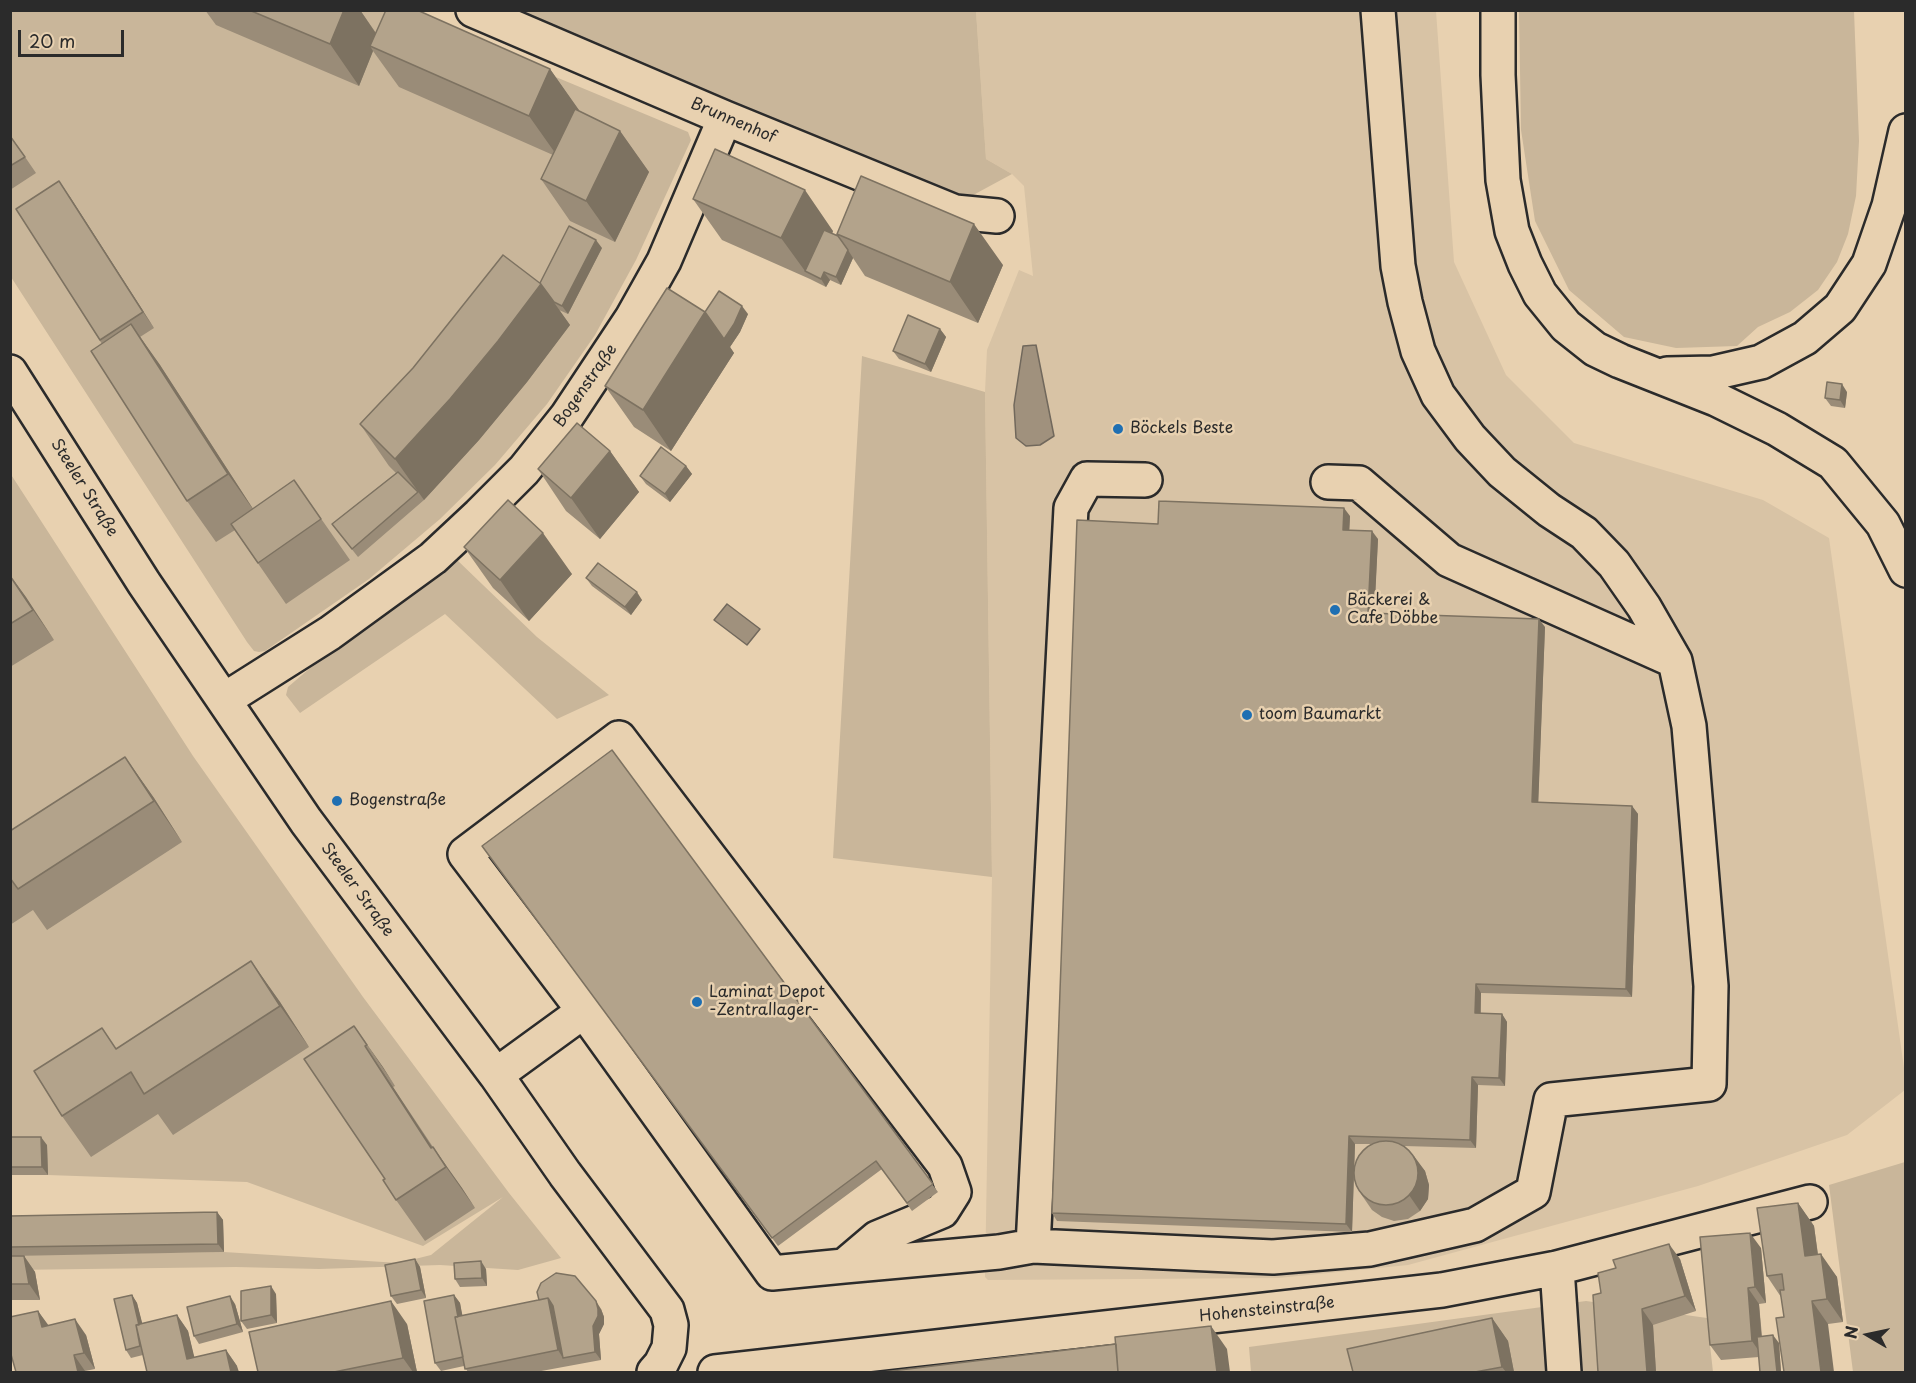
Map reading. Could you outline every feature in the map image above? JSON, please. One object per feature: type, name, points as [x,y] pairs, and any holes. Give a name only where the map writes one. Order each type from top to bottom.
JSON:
[{"type":"main road","name":"Brunnenhof","points":[[473,10],[725,118],[955,212],[997,216]]},
{"type":"main road","points":[[844,1266],[877,1238],[942,1211],[954,1192],[945,1166],[619,738],[465,854],[584,1011],[772,1273],[999,1252],[1034,1246],[1273,1257],[1370,1249],[1474,1225],[1533,1192],[1551,1100],[1709,1084],[1711,986],[1689,726],[1675,661],[1644,607],[1614,564],[1584,533],[1549,510],[1502,472],[1470,438],[1438,395],[1418,351],[1398,266],[1378,10]]},
{"type":"main road","points":[[1498,10],[1498,75],[1503,180],[1512,231],[1540,294],[1566,326],[1595,349],[1716,399],[1777,429],[1833,463],[1883,524],[1905,570]]},
{"type":"main road","name":"Bogenstraße","points":[[224,700],[330,633],[433,558],[524,470],[567,416],[632,318],[664,261],[725,118]]},
{"type":"main road","points":[[1656,374],[1713,373],[1761,362],[1805,338],[1840,308],[1869,264],[1889,206],[1905,130]]},
{"type":"main road","name":"Steeler Straße","points":[[10,372],[144,584],[306,821],[496,1075],[667,1311],[671,1325],[669,1348],[660,1365],[715,1372]]},
{"type":"main road","points":[[1034,1246],[1071,508],[1087,479],[1145,480]]},
{"type":"main road","points":[[1328,482],[1359,483],[1449,560],[1675,661]]},
{"type":"main road","points":[[496,1075],[584,1011]]},
{"type":"main road","name":"Hohensteinstraße","points":[[715,1372],[1442,1290],[1557,1268],[1810,1202]]},
{"type":"main road","points":[[1557,1268],[1564,1372]]},
{"type":"shaded area","points":[[11,11],[397,11],[688,132],[691,140],[636,260],[595,335],[547,404],[495,465],[440,519],[369,579],[265,651],[259,652],[254,651],[247,642],[11,277]]},
{"type":"shaded area","points":[[517,11],[976,11],[986,159],[1012,174],[964,200]]},
{"type":"shaded area","points":[[976,11],[1436,11],[1454,262],[1506,375],[1574,443],[1763,500],[1829,538],[1905,1075],[1905,1090],[1847,1135],[1698,1186],[1408,1265],[1278,1278],[988,1280],[985,1277],[992,877],[985,392],[987,350],[1019,270],[1033,276],[1024,186],[1012,174],[986,159]]},
{"type":"shaded area","points":[[1519,11],[1854,11],[1859,141],[1856,196],[1848,234],[1837,262],[1818,290],[1790,312],[1758,327],[1737,346],[1676,348],[1624,337],[1569,290],[1535,221],[1521,130]]},
{"type":"shaded area","points":[[1036,345],[1054,436],[1040,445],[1026,446],[1016,438],[1014,405],[1023,346]]},
{"type":"shaded area","points":[[862,356],[985,392],[992,877],[833,858]]},
{"type":"shaded area","points":[[10,473],[193,756],[363,997],[509,1193],[561,1258],[518,1270],[440,1265],[319,1269],[236,1267],[11,1270],[11,1255],[224,1252],[399,1263],[431,1255],[503,1197],[423,1246],[247,1182],[48,1175],[11,1145]]},
{"type":"shaded area","points":[[455,558],[537,637],[609,695],[557,719],[445,614],[300,713],[286,695],[288,687],[351,633]]},
{"type":"shaded area","points":[[727,604],[760,629],[747,645],[714,620]]},
{"type":"shaded area","points":[[1905,1162],[1905,1372],[1853,1372],[1829,1185]]},
{"type":"shaded area","points":[[1586,1301],[1707,1318],[1713,1372],[1251,1372],[1249,1347]]},
{"type":"building","points":[[249,10],[344,10],[330,44]]},
{"type":"building","points":[[386,10],[417,10],[550,69],[529,116],[370,46]]},
{"type":"building","points":[[575,109],[620,131],[586,201],[541,179]]},
{"type":"building","points":[[10,136],[25,157],[10,166]]},
{"type":"building","points":[[715,149],[805,190],[781,238],[693,199]]},
{"type":"building","points":[[861,176],[974,224],[950,282],[837,234]]},
{"type":"building","points":[[59,181],[143,312],[100,340],[16,209]]},
{"type":"building","points":[[569,226],[596,240],[562,306],[554,302],[540,283]]},
{"type":"building","points":[[824,230],[838,236],[848,250],[836,277],[824,272],[821,279],[805,271]]},
{"type":"building","points":[[503,255],[541,284],[450,399],[395,459],[360,424],[413,368]]},
{"type":"building","points":[[667,288],[705,312],[643,410],[605,386]]},
{"type":"building","points":[[719,291],[742,306],[724,339],[705,312]]},
{"type":"building","points":[[908,315],[940,329],[925,364],[893,351]]},
{"type":"building","points":[[131,324],[228,474],[187,501],[91,351]]},
{"type":"building","points":[[1827,382],[1842,384],[1840,400],[1825,398]]},
{"type":"building","points":[[577,423],[610,451],[571,498],[538,469]]},
{"type":"building","points":[[661,447],[686,466],[665,494],[640,476]]},
{"type":"building","points":[[398,472],[418,492],[352,549],[332,524]]},
{"type":"building","points":[[294,480],[321,519],[258,563],[231,524]]},
{"type":"building","points":[[508,500],[543,533],[500,580],[464,547]]},
{"type":"building","points":[[1159,501],[1344,508],[1343,530],[1372,531],[1368,613],[1539,619],[1532,802],[1632,806],[1626,989],[1476,984],[1475,1013],[1502,1014],[1499,1078],[1472,1077],[1470,1140],[1349,1136],[1346,1224],[1052,1213],[1077,520],[1158,524]]},
{"type":"building","points":[[598,563],[637,592],[625,607],[586,578]]},
{"type":"building","points":[[10,576],[33,610],[10,624]]},
{"type":"building","name":"Laminat Depot -Zentrallager-","points":[[612,750],[933,1184],[907,1203],[876,1161],[772,1238],[482,846]]},
{"type":"building","points":[[125,757],[154,801],[18,889],[10,878],[10,831]]},
{"type":"building","points":[[251,961],[280,1006],[144,1094],[131,1072],[62,1116],[34,1071],[102,1028],[116,1049]]},
{"type":"building","points":[[354,1026],[431,1148],[433,1147],[446,1167],[396,1200],[383,1180],[385,1179],[304,1059]]},
{"type":"building","points":[[10,1137],[41,1137],[42,1167],[10,1167]]},
{"type":"building","points":[[1380,1141],[1392,1141],[1409,1150],[1416,1161],[1418,1173],[1416,1185],[1409,1196],[1392,1205],[1380,1205],[1368,1200],[1359,1191],[1354,1179],[1354,1167],[1359,1155],[1368,1146]]},
{"type":"building","points":[[1798,1203],[1805,1256],[1821,1254],[1827,1299],[1812,1301],[1821,1372],[1784,1372],[1776,1318],[1784,1317],[1780,1290],[1784,1290],[1782,1274],[1767,1276],[1757,1208]]},
{"type":"building","points":[[217,1212],[218,1244],[10,1247],[10,1216]]},
{"type":"building","points":[[1750,1233],[1755,1287],[1748,1288],[1752,1341],[1710,1345],[1700,1237]]},
{"type":"building","points":[[1669,1244],[1685,1296],[1642,1309],[1647,1372],[1598,1372],[1593,1295],[1601,1293],[1598,1273],[1616,1268],[1613,1260]]},
{"type":"building","points":[[10,1256],[24,1256],[29,1284],[10,1284]]},
{"type":"building","points":[[415,1259],[421,1290],[391,1296],[385,1265]]},
{"type":"building","points":[[481,1261],[482,1278],[455,1279],[454,1263]]},
{"type":"building","points":[[556,1273],[575,1276],[596,1301],[598,1316],[593,1326],[595,1352],[563,1358],[553,1306],[548,1298],[539,1300],[537,1292],[541,1283]]},
{"type":"building","points":[[271,1286],[271,1315],[241,1321],[241,1291]]},
{"type":"building","points":[[132,1295],[139,1325],[136,1325],[140,1346],[126,1350],[114,1299]]},
{"type":"building","points":[[454,1295],[458,1317],[455,1317],[463,1357],[435,1363],[424,1301]]},
{"type":"building","points":[[230,1296],[237,1324],[194,1336],[187,1307]]},
{"type":"building","points":[[548,1298],[558,1350],[465,1369],[455,1317]]},
{"type":"building","points":[[391,1301],[403,1358],[334,1372],[258,1372],[249,1332]]},
{"type":"building","points":[[38,1311],[42,1327],[75,1319],[84,1353],[74,1355],[78,1372],[16,1372],[10,1351],[10,1317]]},
{"type":"building","points":[[177,1315],[187,1359],[226,1350],[231,1372],[147,1372],[136,1325]]},
{"type":"building","points":[[1492,1318],[1502,1367],[1475,1372],[1353,1372],[1347,1349]]},
{"type":"building","points":[[1211,1326],[1217,1372],[1118,1372],[1115,1337]]},
{"type":"building","points":[[1773,1335],[1777,1372],[1760,1372],[1757,1337]]},
{"type":"building","points":[[1116,1344],[1118,1372],[883,1372]]},
{"type":"place","name":"Böckels Beste","points":[[1118,429]]},
{"type":"place","name":"Bäckerei & Cafe Döbbe","points":[[1335,610]]},
{"type":"place","name":"toom Baumarkt","points":[[1247,715]]},
{"type":"place","name":"Bogenstraße","points":[[337,801]]},
{"type":"place","name":"Laminat Depot -Zentrallager-","points":[[697,1002]]}]
